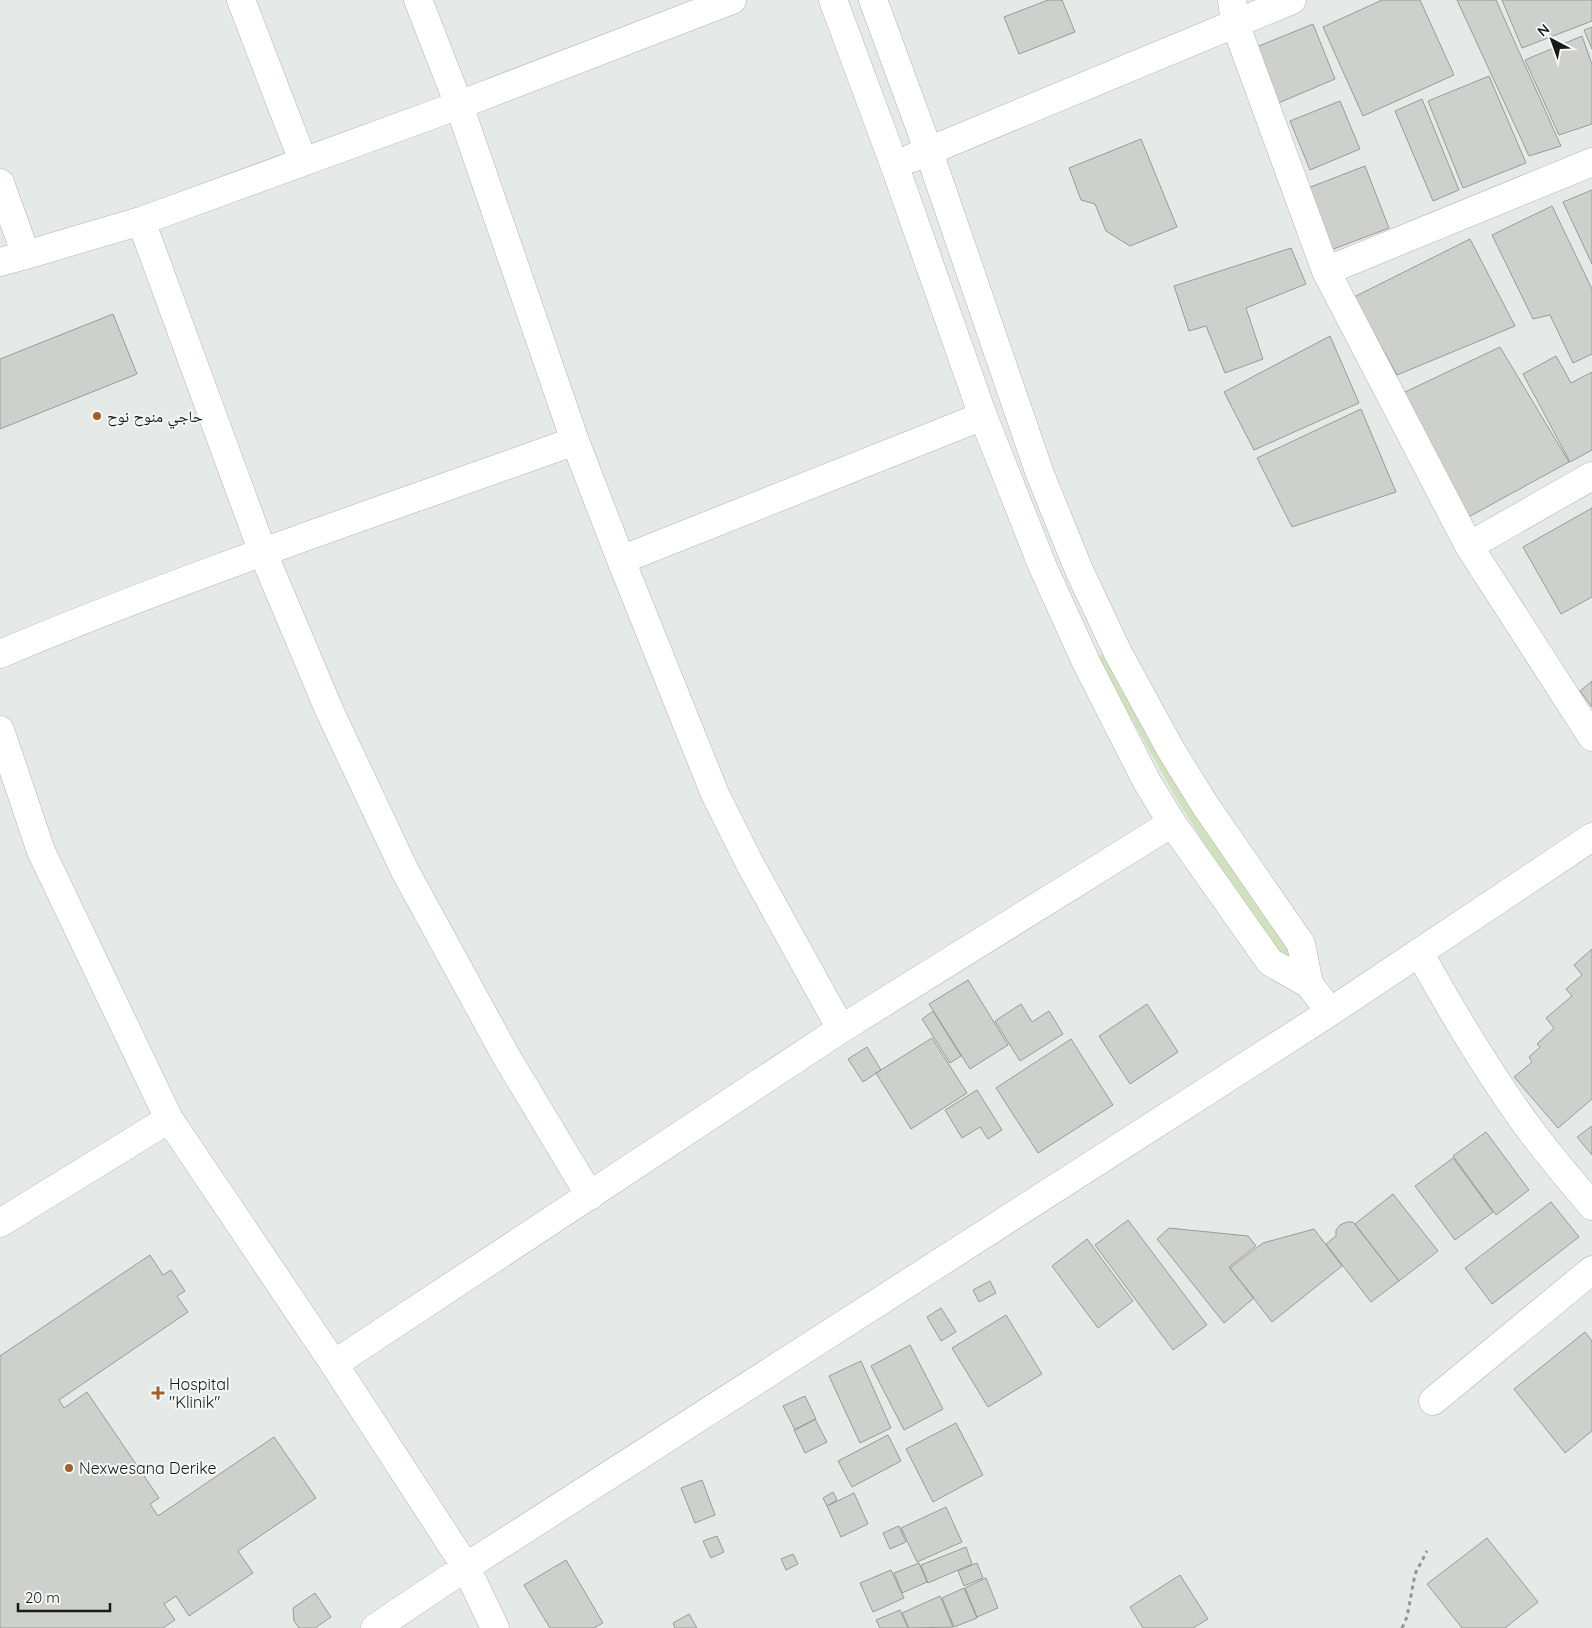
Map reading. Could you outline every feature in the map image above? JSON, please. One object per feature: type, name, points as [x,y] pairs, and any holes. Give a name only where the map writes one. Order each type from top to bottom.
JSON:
[{"type":"street","points":[[241,0],[303,161]]},
{"type":"street","points":[[418,0],[459,105],[575,441],[715,794],[750,864],[841,1029]]},
{"type":"street","points":[[0,262],[141,221],[459,105],[732,0]]},
{"type":"street","points":[[833,0],[894,164],[983,416],[1066,620],[1125,740],[1172,822],[1270,962],[1309,984],[1330,1012]]},
{"type":"street","points":[[873,0],[929,152],[1040,474],[1079,570],[1118,653],[1171,750],[1205,805],[1301,944],[1309,984]]},
{"type":"street","points":[[894,164],[929,152],[1233,11],[1292,0]]},
{"type":"street","points":[[1233,11],[1326,271],[1469,546],[1592,737]]},
{"type":"street","points":[[1326,271],[1592,162]]},
{"type":"street","points":[[0,183],[26,255]]},
{"type":"street","points":[[141,221],[263,553],[330,712],[405,871],[506,1056],[590,1196]]},
{"type":"street","points":[[621,560],[983,416]]},
{"type":"street","points":[[0,654],[52,632],[263,553],[575,441]]},
{"type":"street","points":[[1469,546],[1592,476]]},
{"type":"street","points":[[0,730],[41,851],[169,1119],[334,1364],[466,1567],[495,1628]]},
{"type":"street","points":[[334,1364],[841,1029],[1172,822]]},
{"type":"street","points":[[375,1628],[466,1567],[1330,1012],[1592,837]]},
{"type":"street","points":[[1419,952],[1454,1016],[1508,1098],[1534,1135],[1592,1206]]},
{"type":"street","points":[[0,1223],[169,1119]]},
{"type":"street","points":[[1433,1402],[1592,1270]]},
{"type":"path","points":[[1402,1628],[1407,1618],[1415,1574],[1427,1551]]},
{"type":"green space","points":[[1104,653],[1285,936],[1291,959],[1282,959],[1223,873],[1179,803],[1097,658]]},
{"type":"building","points":[[1048,0],[1062,0],[1075,32],[1019,54],[1004,17]]},
{"type":"building","points":[[1382,0],[1420,0],[1454,75],[1363,116],[1323,27]]},
{"type":"building","points":[[1457,0],[1496,0],[1561,146],[1529,156]]},
{"type":"building","points":[[1502,0],[1592,0],[1592,21],[1522,48]]},
{"type":"building","points":[[1313,24],[1335,79],[1276,104],[1254,48]]},
{"type":"building","points":[[1592,27],[1592,49],[1584,30]]},
{"type":"building","points":[[1582,36],[1592,64],[1592,124],[1559,135],[1525,60]]},
{"type":"building","points":[[1489,76],[1526,163],[1463,188],[1428,101]]},
{"type":"building","points":[[1422,99],[1459,190],[1433,201],[1395,111]]},
{"type":"building","points":[[1340,101],[1360,149],[1310,170],[1290,121]]},
{"type":"building","points":[[1141,139],[1177,227],[1130,246],[1106,231],[1095,204],[1081,200],[1069,168]]},
{"type":"building","points":[[1365,166],[1389,228],[1331,250],[1308,188]]},
{"type":"building","points":[[1592,190],[1592,264],[1563,202]]},
{"type":"building","points":[[1552,206],[1592,289],[1592,354],[1573,363],[1550,315],[1533,319],[1492,235]]},
{"type":"building","points":[[1470,239],[1515,326],[1397,375],[1354,297]]},
{"type":"building","points":[[1291,248],[1306,284],[1246,308],[1263,359],[1225,373],[1206,326],[1189,331],[1174,286]]},
{"type":"building","points":[[113,314],[137,374],[0,429],[0,359]]},
{"type":"building","points":[[1330,336],[1359,403],[1254,450],[1224,392]]},
{"type":"building","points":[[1500,347],[1569,462],[1463,520],[1401,394]]},
{"type":"building","points":[[1556,356],[1571,383],[1592,372],[1592,450],[1570,462],[1523,374]]},
{"type":"building","points":[[1361,409],[1396,492],[1292,527],[1257,458]]},
{"type":"building","points":[[1592,508],[1592,597],[1561,614],[1523,547]]},
{"type":"building","points":[[1592,681],[1592,707],[1580,691]]},
{"type":"building","points":[[1592,949],[1592,1099],[1558,1128],[1514,1077],[1532,1062],[1529,1057],[1540,1047],[1537,1044],[1554,1028],[1546,1018],[1572,996],[1566,989],[1582,975],[1574,965]]},
{"type":"building","points":[[968,980],[1008,1045],[970,1069],[929,1004]]},
{"type":"building","points":[[1021,1004],[1032,1022],[1049,1011],[1063,1034],[1020,1061],[995,1021]]},
{"type":"building","points":[[1147,1004],[1178,1052],[1130,1084],[1099,1036]]},
{"type":"building","points":[[933,1011],[961,1056],[950,1063],[922,1019]]},
{"type":"building","points":[[932,1038],[967,1093],[911,1129],[876,1073]]},
{"type":"building","points":[[1071,1039],[1113,1105],[1038,1153],[996,1088]]},
{"type":"building","points":[[867,1047],[881,1070],[863,1082],[848,1059]]},
{"type":"building","points":[[977,1090],[1002,1130],[988,1139],[980,1127],[962,1138],[945,1110]]},
{"type":"building","points":[[1592,1126],[1592,1155],[1577,1137]]},
{"type":"building","points":[[1486,1132],[1529,1190],[1496,1215],[1453,1156]]},
{"type":"building","points":[[1453,1158],[1493,1212],[1455,1240],[1415,1186]]},
{"type":"building","points":[[1393,1194],[1438,1251],[1399,1281],[1355,1224]]},
{"type":"building","points":[[1551,1202],[1579,1237],[1492,1304],[1465,1268]]},
{"type":"building","points":[[1128,1220],[1207,1325],[1173,1350],[1095,1245]]},
{"type":"building","points":[[1353,1222],[1399,1281],[1371,1302],[1326,1244],[1336,1236],[1336,1230],[1340,1225]]},
{"type":"building","points":[[1169,1228],[1248,1236],[1256,1246],[1229,1267],[1254,1298],[1224,1323],[1157,1239]]},
{"type":"building","points":[[1314,1229],[1342,1266],[1272,1322],[1230,1268],[1263,1243]]},
{"type":"building","points":[[1087,1239],[1133,1301],[1098,1328],[1052,1266]]},
{"type":"building","name":"Nexwesana Derike","points":[[150,1255],[163,1275],[171,1270],[185,1291],[177,1296],[188,1312],[59,1400],[64,1408],[87,1392],[159,1498],[150,1504],[158,1516],[274,1437],[316,1498],[238,1551],[253,1573],[189,1616],[176,1596],[164,1604],[175,1620],[163,1628],[0,1628],[0,1356]]},
{"type":"building","points":[[990,1281],[996,1293],[979,1302],[973,1290]]},
{"type":"building","points":[[941,1308],[956,1332],[941,1341],[927,1317]]},
{"type":"building","points":[[1006,1315],[1042,1374],[988,1407],[952,1348]]},
{"type":"building","points":[[1585,1332],[1592,1341],[1592,1431],[1565,1453],[1514,1389]]},
{"type":"building","points":[[910,1345],[943,1409],[904,1430],[871,1366]]},
{"type":"building","points":[[861,1361],[891,1428],[860,1443],[829,1376]]},
{"type":"building","points":[[805,1396],[816,1419],[795,1430],[783,1406]]},
{"type":"building","points":[[815,1419],[827,1442],[805,1453],[794,1430]]},
{"type":"building","points":[[956,1423],[983,1475],[933,1502],[906,1449]]},
{"type":"building","points":[[888,1435],[901,1461],[852,1487],[838,1461]]},
{"type":"building","points":[[702,1480],[715,1515],[695,1523],[681,1488]]},
{"type":"building","points":[[833,1492],[837,1500],[827,1506],[823,1498]]},
{"type":"building","points":[[854,1493],[868,1524],[841,1537],[827,1506]]},
{"type":"building","points":[[946,1507],[962,1542],[917,1562],[901,1528]]},
{"type":"building","points":[[899,1526],[906,1542],[890,1549],[883,1533]]},
{"type":"building","points":[[717,1536],[724,1552],[711,1558],[703,1541]]},
{"type":"building","points":[[1487,1538],[1538,1602],[1505,1628],[1462,1628],[1427,1584]]},
{"type":"building","points":[[966,1547],[972,1564],[928,1583],[921,1565]]},
{"type":"building","points":[[793,1554],[798,1564],[786,1570],[781,1559]]},
{"type":"building","points":[[566,1560],[603,1623],[594,1628],[550,1628],[524,1585]]},
{"type":"building","points":[[919,1563],[927,1582],[902,1593],[894,1573]]},
{"type":"building","points":[[977,1563],[983,1578],[964,1586],[958,1571]]},
{"type":"building","points":[[891,1570],[904,1598],[873,1612],[860,1583]]},
{"type":"building","points":[[1180,1575],[1208,1619],[1193,1628],[1143,1628],[1130,1607]]},
{"type":"building","points":[[986,1578],[998,1608],[977,1617],[965,1588]]},
{"type":"building","points":[[964,1588],[977,1618],[954,1627],[942,1598]]},
{"type":"building","points":[[315,1593],[331,1617],[315,1628],[299,1628],[294,1621],[293,1608]]},
{"type":"building","points":[[940,1596],[953,1627],[909,1628],[902,1613]]},
{"type":"building","points":[[900,1610],[908,1628],[880,1628],[876,1620]]},
{"type":"building","points":[[689,1614],[697,1628],[675,1628],[673,1623]]},
{"type":"place","name":"حاجي منوح نوح","points":[[97,416]]},
{"type":"place","name":"Hospital \"Klinik\"","points":[[158,1393]]},
{"type":"place","name":"Nexwesana Derike","points":[[69,1468]]}]
